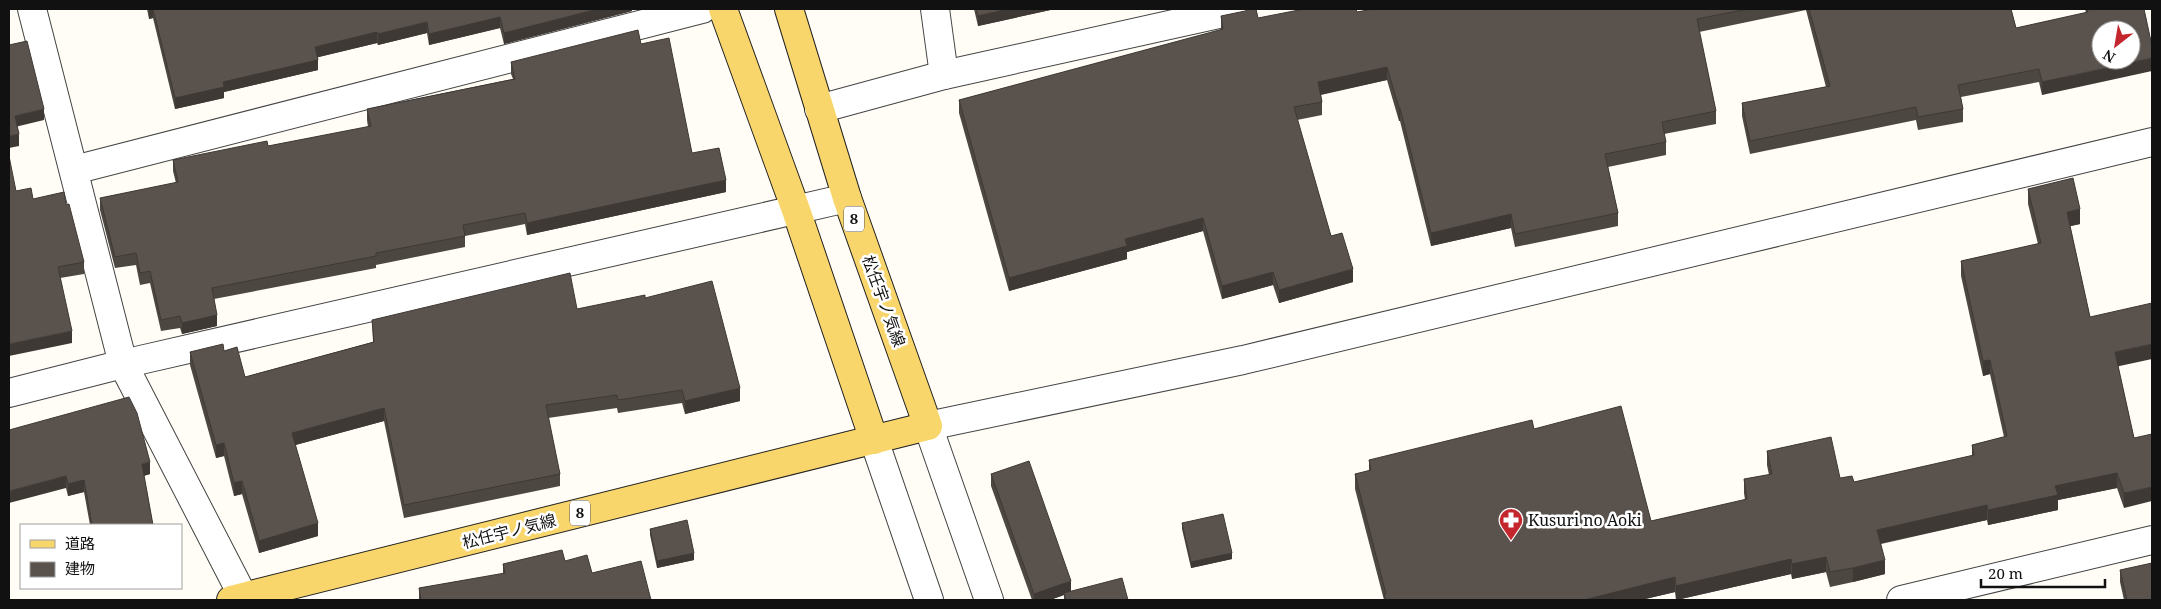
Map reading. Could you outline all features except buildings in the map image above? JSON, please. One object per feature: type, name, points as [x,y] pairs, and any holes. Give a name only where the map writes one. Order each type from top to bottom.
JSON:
[{"type":"main road","points":[[723,9],[796,210],[874,440]]},
{"type":"main road","name":"松任宇ノ気線","points":[[240,599],[928,426],[847,198],[789,9]]},
{"type":"street","points":[[32,9],[124,364],[240,599]]},
{"type":"street","points":[[74,170],[702,9]]},
{"type":"street","points":[[935,9],[944,75]]},
{"type":"street","points":[[819,109],[944,75],[1241,9]]},
{"type":"street","points":[[989,600],[928,426],[1243,360],[2152,142]]},
{"type":"street","points":[[9,393],[124,364],[847,198]]},
{"type":"street","points":[[874,440],[929,600]]},
{"type":"street","points":[[1901,600],[2152,540]]},
{"type":"place","name":"Kusuri no Aoki","points":[[1511,541]]}]
